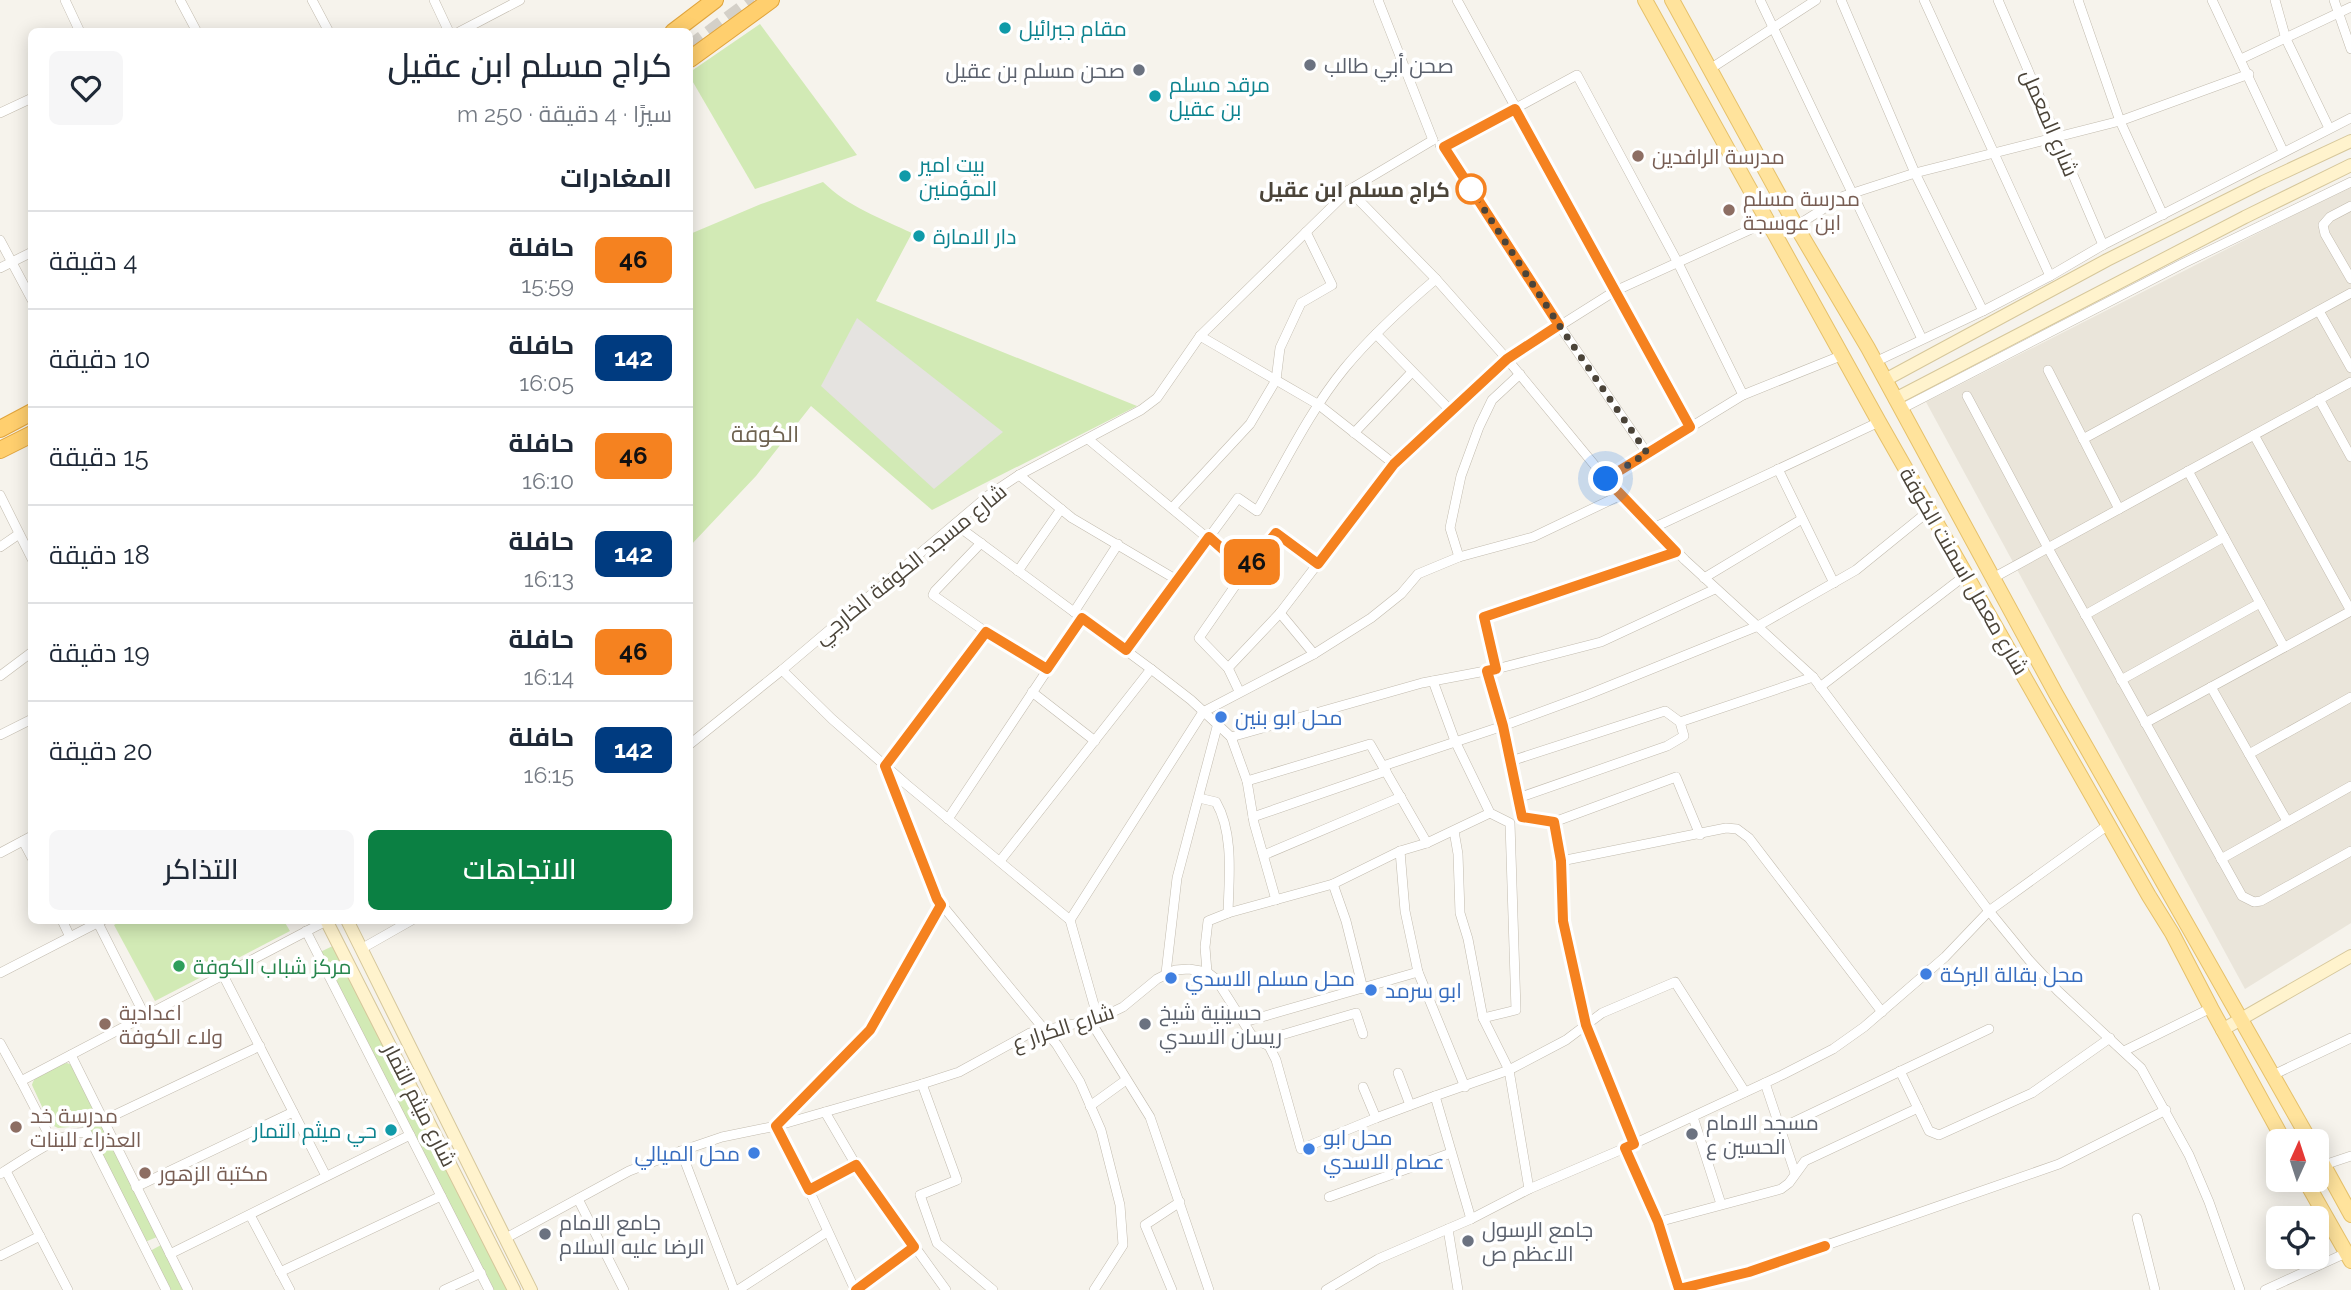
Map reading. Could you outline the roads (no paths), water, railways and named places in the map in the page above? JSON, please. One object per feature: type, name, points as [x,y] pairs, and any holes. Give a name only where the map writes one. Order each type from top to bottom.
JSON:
[{"type":"highway","points":[[678,28],[715,0]]},
{"type":"highway","points":[[693,57],[771,0]]},
{"type":"highway","points":[[0,429],[28,414]]},
{"type":"highway","points":[[0,450],[28,436]]},
{"type":"main road","name":"شارع معمل اسمنت الكوفة","points":[[1645,0],[1879,422],[2172,933],[2277,1129]]},
{"type":"main road","name":"شارع معمل اسمنت الكوفة","points":[[1672,0],[1796,226],[1909,423],[2063,706],[2303,1129]]},
{"type":"main road","points":[[1887,436],[1901,434],[1909,423]]},
{"type":"main road","points":[[1908,471],[1919,460],[1929,460]]},
{"type":"main road","points":[[2329,1175],[2351,1215]]},
{"type":"main road","points":[[2312,1192],[2349,1257]]},
{"type":"street","points":[[65,0],[78,28]]},
{"type":"street","points":[[180,0],[195,28]]},
{"type":"street","points":[[313,0],[327,28]]},
{"type":"street","points":[[434,0],[448,28]]},
{"type":"street","points":[[467,28],[520,0]]},
{"type":"street","points":[[1378,0],[1433,140],[1444,147],[1559,325],[1647,453]]},
{"type":"street","points":[[1457,0],[1690,427]]},
{"type":"street","points":[[1760,0],[1922,339]]},
{"type":"street","points":[[1710,69],[1816,0]]},
{"type":"street","points":[[1841,0],[1915,173],[1983,311]]},
{"type":"street","points":[[1924,0],[2056,278]]},
{"type":"street","name":"شارع المعمل","points":[[1998,0],[2103,245]]},
{"type":"street","points":[[2078,0],[2120,121],[2163,215]]},
{"type":"street","points":[[2212,0],[2283,151]]},
{"type":"street","points":[[2275,0],[2286,39],[2329,128]]},
{"type":"street","points":[[2334,0],[2351,49]]},
{"type":"street","points":[[2241,59],[2351,7]]},
{"type":"street","points":[[1796,226],[1852,193],[1915,173],[2120,121],[2249,74]]},
{"type":"street","points":[[1444,147],[1577,75],[1678,262],[1743,395]]},
{"type":"street","points":[[0,113],[28,100]]},
{"type":"street","points":[[1885,380],[2056,278],[2103,245],[2351,118]]},
{"type":"street","name":"شارع مسجد الكوفة الخارجي","points":[[693,742],[989,495],[1019,475],[1141,410],[1157,398],[1200,336],[1349,190],[1433,140]]},
{"type":"street","points":[[1875,362],[2351,141]]},
{"type":"street","points":[[1898,404],[2351,165]]},
{"type":"street","points":[[1898,404],[1920,386],[2351,182]]},
{"type":"street","points":[[1349,190],[1436,279],[1621,495],[1715,589],[1813,677],[1989,911],[2043,976],[2141,1068],[2166,1110],[2200,1179],[2239,1290]]},
{"type":"street","points":[[2351,206],[2325,220],[2323,229],[2351,279]]},
{"type":"street","points":[[1228,668],[1280,613],[1394,464],[1507,359],[1615,291],[1769,221]]},
{"type":"street","points":[[1172,508],[1250,424],[1276,380],[1280,348],[1301,303],[1332,285],[1306,232]]},
{"type":"street","points":[[0,240],[28,292]]},
{"type":"street","points":[[0,268],[28,254]]},
{"type":"street","points":[[1126,650],[1238,498],[1257,510],[1319,405],[1343,370],[1376,334],[1436,279]]},
{"type":"street","points":[[2083,439],[2351,293]]},
{"type":"street","points":[[2319,311],[2351,368]]},
{"type":"street","points":[[1376,334],[1451,411]]},
{"type":"street","points":[[1200,336],[1319,405],[1394,464]]},
{"type":"street","points":[[1606,479],[1743,395],[1843,355]]},
{"type":"street","points":[[1908,367],[1920,386]]},
{"type":"street","points":[[2048,370],[2119,509]]},
{"type":"street","points":[[1354,433],[1412,372]]},
{"type":"street","points":[[1459,557],[1450,528],[1461,476],[1492,400],[1520,374]]},
{"type":"street","points":[[1993,578],[2351,382]]},
{"type":"street","points":[[1967,396],[2048,548],[2242,896],[2254,902],[2268,898],[2351,851]]},
{"type":"street","points":[[2319,399],[2351,457]]},
{"type":"street","points":[[1653,528],[1879,422]]},
{"type":"street","points":[[2145,723],[2351,611],[2254,435]]},
{"type":"street","points":[[1088,439],[1246,570]]},
{"type":"street","points":[[1778,469],[1834,583]]},
{"type":"street","points":[[2188,471],[2284,647]]},
{"type":"street","points":[[1019,475],[1061,509],[1177,580]]},
{"type":"street","points":[[0,495],[28,551]]},
{"type":"street","points":[[1070,920],[1202,712],[1314,654],[1371,618],[1401,594],[1418,574],[1459,557],[1533,537],[1621,495]]},
{"type":"street","points":[[1018,571],[1061,509]]},
{"type":"street","points":[[1253,817],[1587,695],[1758,626],[1856,570],[1930,510]]},
{"type":"street","points":[[1704,578],[1802,519]]},
{"type":"street","points":[[955,524],[1151,669],[1191,700],[1217,727],[1231,737],[1247,781],[1253,817],[1276,900]]},
{"type":"street","points":[[1239,691],[1228,668],[1199,638],[1246,570],[1276,533],[1318,564]]},
{"type":"street","points":[[0,547],[19,534]]},
{"type":"street","points":[[2085,615],[2224,537]]},
{"type":"street","points":[[981,543],[933,595],[986,632],[1047,669]]},
{"type":"street","points":[[948,819],[1047,669],[1118,544]]},
{"type":"street","points":[[1522,817],[1484,617],[1676,552]]},
{"type":"street","points":[[1820,687],[1967,574]]},
{"type":"street","points":[[1231,737],[1433,681],[1492,670],[1601,642],[1715,589]]},
{"type":"street","points":[[2122,680],[2260,603]]},
{"type":"street","points":[[1280,613],[1314,654]]},
{"type":"street","points":[[885,766],[986,632]]},
{"type":"street","points":[[0,676],[28,655]]},
{"type":"street","points":[[1000,861],[1151,669]]},
{"type":"street","points":[[782,670],[885,766],[1070,920],[1095,1021],[1126,1080],[1150,1116],[1209,1290]]},
{"type":"street","points":[[1680,722],[1813,677]]},
{"type":"street","points":[[1433,681],[1455,741],[1490,813],[1510,822],[1522,817],[1554,822],[1676,777],[1700,835]]},
{"type":"street","points":[[2211,687],[2287,821]]},
{"type":"street","points":[[1032,692],[1095,741]]},
{"type":"street","points":[[2249,754],[2351,697]]},
{"type":"street","points":[[1511,761],[1665,711],[1680,722],[1684,736],[1667,746],[1518,798]]},
{"type":"street","points":[[0,735],[28,721]]},
{"type":"street","points":[[1217,727],[1177,878],[1166,973],[1183,969],[1207,972],[1216,979],[1254,1039],[1269,1046],[1276,1060],[1301,1149],[1410,1105],[1509,1070],[1566,1040],[1602,1013],[1675,982],[1745,1092]]},
{"type":"street","points":[[1247,781],[1370,744],[1427,843]]},
{"type":"street","points":[[885,766],[937,899],[1057,1045],[1080,1082],[1101,1130],[1120,1205],[1123,1245],[1094,1290]]},
{"type":"street","points":[[2221,859],[2351,786]]},
{"type":"street","points":[[1264,855],[1401,797]]},
{"type":"street","points":[[1199,798],[1216,802],[1224,816],[1228,913]]},
{"type":"street","points":[[1207,972],[1205,947],[1208,922],[1228,913],[1333,884],[1400,851],[1427,843],[1490,813]]},
{"type":"street","points":[[1483,1018],[1517,1010],[1510,822]]},
{"type":"street","points":[[1554,822],[1561,861],[1563,921],[1586,1025],[1658,1222],[1678,1290],[1749,1272],[2059,1164],[2166,1110]]},
{"type":"street","points":[[1326,1290],[1378,1258],[1471,1219],[1529,1189],[1693,1117],[1825,1054],[1882,1012],[1945,957],[1989,911],[2108,825]]},
{"type":"street","points":[[1561,861],[1726,828],[1737,829],[1749,838],[1882,1012]]},
{"type":"street","points":[[1454,831],[1458,854],[1460,913],[1468,939],[1483,1018],[1509,1070],[1529,1189]]},
{"type":"street","points":[[0,853],[27,838]]},
{"type":"street","points":[[1400,851],[1405,911],[1418,972],[1465,1087]]},
{"type":"street","points":[[1333,884],[1346,921],[1363,989]]},
{"type":"street","points":[[914,1247],[855,1290],[776,1126],[870,1030],[941,905]]},
{"type":"street","points":[[64,924],[70,937]]},
{"type":"street","points":[[0,973],[96,924]]},
{"type":"street","points":[[101,924],[145,1016]]},
{"type":"street","points":[[21,1081],[321,924]]},
{"type":"street","name":"شارع ميثم التمار","points":[[328,924],[514,1290]]},
{"type":"street","name":"شارع ميثم التمار","points":[[349,924],[531,1290]]},
{"type":"street","points":[[361,948],[405,924]]},
{"type":"street","points":[[306,932],[489,1290]]},
{"type":"street","points":[[2222,1030],[2351,956]]},
{"type":"street","points":[[1244,1022],[1418,972]]},
{"type":"street","name":"شارع الكرار ع","points":[[506,1238],[629,1171],[681,1151],[722,1137],[776,1126],[922,1084],[959,1072],[1003,1046],[1042,1030],[1095,1021],[1123,1007],[1166,973]]},
{"type":"street","points":[[223,975],[326,1176]]},
{"type":"street","points":[[2124,1051],[2210,1008]]},
{"type":"street","points":[[1261,1041],[1356,1013],[1363,1034]]},
{"type":"street","points":[[1781,1128],[1989,1029]]},
{"type":"street","points":[[1900,1071],[1930,1131],[1936,1135],[1943,1134],[2032,1093],[2110,1038]]},
{"type":"street","points":[[2273,1075],[2351,1038]]},
{"type":"street","points":[[0,1043],[53,1143]]},
{"type":"street","points":[[102,1121],[260,1046]]},
{"type":"street","points":[[71,1055],[188,1290]]},
{"type":"street","points":[[1398,1073],[1410,1105]]},
{"type":"street","points":[[1090,1106],[1126,1080]]},
{"type":"street","points":[[1765,1083],[1795,1173]]},
{"type":"street","points":[[922,1084],[957,1180],[920,1195],[937,1243],[993,1290]]},
{"type":"street","points":[[1363,1087],[1377,1118]]},
{"type":"street","points":[[1436,1096],[1471,1219]]},
{"type":"street","points":[[1658,1222],[1781,1189],[1789,1183],[1801,1164],[1810,1158],[1918,1108]]},
{"type":"street","points":[[136,1187],[293,1112]]},
{"type":"street","points":[[825,1112],[856,1165],[946,1290]]},
{"type":"street","points":[[1693,1117],[1721,1204]]},
{"type":"street","points":[[68,1290],[3,1172],[78,1132],[87,1133],[166,1290]]},
{"type":"street","points":[[170,1254],[410,1135]]},
{"type":"street","points":[[681,1151],[736,1290],[827,1232]]},
{"type":"street","points":[[1329,1197],[1451,1153]]},
{"type":"street","points":[[2329,1158],[2351,1156]]},
{"type":"street","points":[[809,1190],[856,1165]]},
{"type":"street","points":[[280,1272],[441,1196]]},
{"type":"street","points":[[578,1199],[624,1290]]},
{"type":"street","points":[[1172,1290],[1145,1225],[1180,1202]]},
{"type":"street","points":[[250,1215],[290,1290]]},
{"type":"street","points":[[2137,1218],[2155,1290]]},
{"type":"street","points":[[1448,1229],[1458,1290]]},
{"type":"street","points":[[0,1256],[40,1236]]},
{"type":"street","points":[[145,1248],[162,1240]]},
{"type":"street","points":[[2265,1290],[2349,1257]]},
{"type":"street","points":[[444,1290],[481,1273]]},
{"type":"tunnel","points":[[693,46],[754,0]]},
{"type":"place","name":"مقام جبرائيل","points":[[1005,28]]},
{"type":"place","name":"صحن أبي طالب","points":[[1310,65]]},
{"type":"place","name":"صحن مسلم بن عقيل","points":[[1139,70]]},
{"type":"place","name":"مرقد مسلم بن عقيل","points":[[1155,96]]},
{"type":"place","name":"مدرسة الرافدين","points":[[1638,156]]},
{"type":"place","name":"بيت امير المؤمنين","points":[[905,176]]},
{"type":"place","name":"كراج مسلم ابن عقيل","points":[[1471,189]]},
{"type":"place","name":"مدرسة مسلم ابن عوسجة","points":[[1729,210]]},
{"type":"place","name":"دار الامارة","points":[[919,236]]},
{"type":"place","name":"محل ابو بنين","points":[[1221,717]]},
{"type":"place","name":"مركز شباب الكوفة","points":[[179,966]]},
{"type":"place","name":"محل بقالة البركة","points":[[1926,974]]},
{"type":"place","name":"محل مسلم الاسدي","points":[[1171,978]]},
{"type":"place","name":"ابو سرمد","points":[[1371,990]]},
{"type":"place","name":"اعدادية ولاء الكوفة","points":[[105,1024]]},
{"type":"place","name":"حسينية شيخ ريسان الاسدي","points":[[1145,1024]]},
{"type":"place","name":"مدرسة خد العذراء للبنات","points":[[16,1127]]},
{"type":"place","name":"حي ميثم التمار","points":[[391,1130]]},
{"type":"place","name":"مسجد الامام الحسين ع","points":[[1692,1134]]},
{"type":"place","name":"محل ابو عصام الاسدي","points":[[1309,1149]]},
{"type":"place","name":"محل الميالي","points":[[754,1153]]},
{"type":"place","name":"مكتبة الزهور","points":[[145,1173]]},
{"type":"place","name":"جامع الامام الرضا عليه السلام","points":[[545,1234]]},
{"type":"place","name":"جامع الرسول الاعظم ص","points":[[1468,1241]]},
{"type":"district","name":"الكوفة","points":[[765,433]]}]
